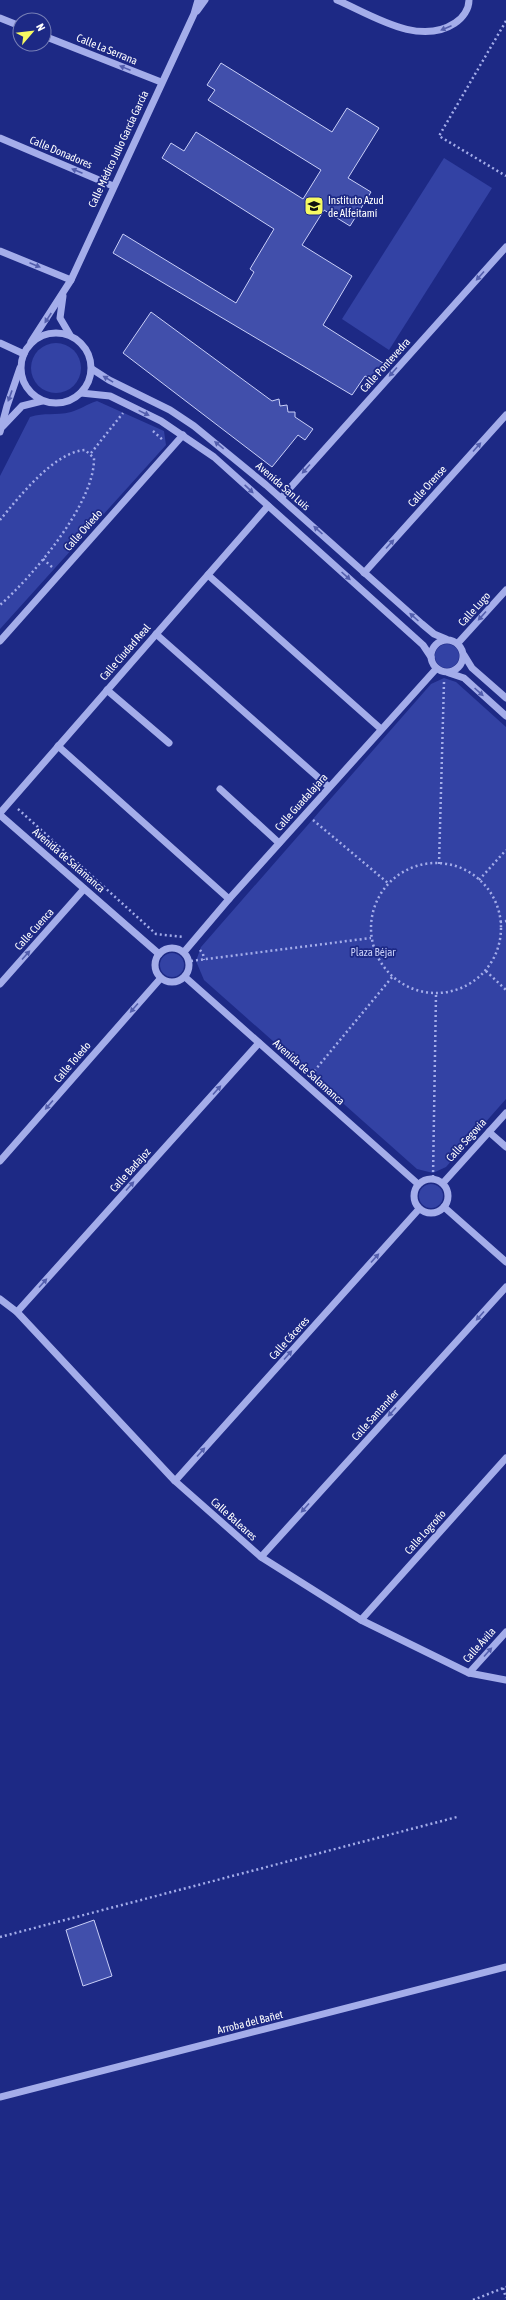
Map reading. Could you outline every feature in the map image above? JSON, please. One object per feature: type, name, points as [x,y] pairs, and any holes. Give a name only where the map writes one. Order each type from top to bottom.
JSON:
[{"type":"street","name":"Calle Médico Julio García García","points":[[32,342],[64,294],[71,280],[161,82],[194,14],[198,0]]},
{"type":"street","name":"Calle Médico Julio García García","points":[[194,14],[205,0]]},
{"type":"street","points":[[337,0],[412,32],[445,30],[459,20],[469,7],[469,0]]},
{"type":"street","points":[[0,18],[12,23]]},
{"type":"street","name":"Calle La Serrana","points":[[52,39],[161,82]]},
{"type":"street","name":"Calle Donadores","points":[[0,138],[113,186]]},
{"type":"street","name":"Calle Pontevedra","points":[[281,498],[506,246]]},
{"type":"street","points":[[0,251],[71,280]]},
{"type":"street","name":"Calle Médico Julio García García","points":[[64,294],[60,318],[70,335]]},
{"type":"street","points":[[2,429],[7,406],[24,354],[32,342],[43,335],[57,332],[70,335],[82,343],[89,355],[92,368],[89,382],[81,394],[69,401],[56,404],[42,400],[31,393],[23,381],[21,367]]},
{"type":"street","points":[[0,343],[24,354]]},
{"type":"street","name":"Avenida San Luis","points":[[92,368],[109,380],[170,410],[194,426],[281,498],[434,634],[446,639]]},
{"type":"street","points":[[81,394],[110,396],[161,421],[214,457],[423,645],[431,657],[436,669],[464,678],[506,716]]},
{"type":"street","points":[[2,429],[22,406],[42,400]]},
{"type":"street","name":"Calle Orense","points":[[364,572],[506,415]]},
{"type":"street","name":"Calle Oviedo","points":[[0,641],[183,435]]},
{"type":"street","name":"Calle Ciudad Real","points":[[0,814],[268,506]]},
{"type":"street","points":[[208,575],[381,729]]},
{"type":"street","name":"Calle Lugo","points":[[458,643],[506,590]]},
{"type":"street","points":[[156,634],[329,787]]},
{"type":"street","points":[[431,657],[434,645],[446,639],[458,643],[472,668],[506,698]]},
{"type":"street","points":[[447,672],[460,667],[464,655]]},
{"type":"street","name":"Calle Guadalajara","points":[[184,952],[229,899],[436,669]]},
{"type":"street","points":[[108,690],[169,743]]},
{"type":"street","points":[[58,746],[229,899]]},
{"type":"street","points":[[220,789],[279,843]]},
{"type":"street","name":"Avenida de Salamanca","points":[[0,814],[159,954]]},
{"type":"street","name":"Calle Cuenca","points":[[0,984],[84,889]]},
{"type":"street","points":[[171,948],[184,952],[189,961],[189,971],[185,977],[173,983],[160,978],[154,966],[159,954],[171,948]]},
{"type":"street","name":"Avenida de Salamanca","points":[[185,977],[418,1184]]},
{"type":"street","name":"Calle Toledo","points":[[0,1161],[160,978]]},
{"type":"street","name":"Calle Badajoz","points":[[17,1312],[259,1043]]},
{"type":"street","name":"Calle Segovia","points":[[443,1183],[506,1113]]},
{"type":"street","points":[[489,1132],[506,1147]]},
{"type":"street","points":[[433,1178],[443,1183],[449,1195],[444,1208],[432,1213],[419,1209],[413,1196],[418,1184],[423,1180],[433,1178]]},
{"type":"street","points":[[444,1208],[506,1262]]},
{"type":"street","name":"Calle Cáceres","points":[[175,1481],[419,1209]]},
{"type":"street","name":"Calle Santander","points":[[261,1557],[506,1287]]},
{"type":"street","name":"Calle Baleares","points":[[0,1299],[17,1312],[175,1481],[261,1557],[361,1620],[469,1673],[506,1680]]},
{"type":"street","name":"Calle Logroño","points":[[361,1620],[506,1458]]},
{"type":"street","name":"Calle Ávila","points":[[469,1673],[506,1632]]},
{"type":"street","name":"Arroba del Bañet","points":[[0,2097],[506,1967]]},
{"type":"path","points":[[506,21],[439,136],[506,176]]},
{"type":"path","points":[[91,453],[124,413],[130,417]]},
{"type":"path","points":[[148,428],[171,448]]},
{"type":"path","points":[[0,520],[35,480],[58,461],[79,450],[85,450],[91,453],[94,458],[92,476],[66,529],[30,574],[0,605]]},
{"type":"path","points":[[439,864],[447,672]]},
{"type":"path","points":[[10,802],[156,934]]},
{"type":"path","points":[[306,813],[388,882]]},
{"type":"path","points":[[479,880],[506,850]]},
{"type":"path","points":[[430,863],[439,864],[453,865],[473,874],[489,890],[499,911],[501,937],[494,958],[486,971],[458,990],[436,994],[419,991],[399,982],[382,964],[371,938],[374,908],[388,882],[409,868],[430,863]]},
{"type":"path","points":[[500,922],[506,921]]},
{"type":"path","points":[[189,961],[371,938]]},
{"type":"path","points":[[486,971],[506,990]]},
{"type":"path","points":[[304,1083],[393,976]]},
{"type":"path","points":[[433,1178],[436,994]]},
{"type":"path","points":[[0,1937],[457,1817]]},
{"type":"path","points":[[473,2300],[504,2288],[506,2298]]},
{"type":"green space","points":[[444,158],[492,188],[389,350],[342,319]]},
{"type":"green space","points":[[56,343],[65,345],[76,354],[81,368],[79,377],[70,388],[56,393],[47,391],[36,382],[31,368],[33,359],[42,348]]},
{"type":"green space","points":[[97,401],[164,431],[166,445],[0,629],[0,476],[30,417],[71,412]]},
{"type":"green space","points":[[447,644],[455,648],[459,656],[455,664],[447,668],[439,664],[435,656],[439,648]]},
{"type":"green space","name":"Plaza Béjar","points":[[444,678],[456,682],[506,727],[506,1099],[446,1167],[433,1173],[417,1169],[204,980],[196,961],[201,947],[431,684]]},
{"type":"green space","points":[[172,953],[181,956],[184,965],[181,974],[172,977],[163,974],[160,965],[163,956]]},
{"type":"green space","points":[[431,1184],[440,1187],[443,1196],[440,1205],[431,1208],[422,1205],[419,1196],[422,1187]]},
{"type":"building","points":[[221,63],[332,132],[347,108],[379,128],[348,178],[371,192],[350,226],[324,210],[302,245],[352,276],[323,325],[386,365],[373,380],[365,376],[352,395],[113,253],[123,234],[236,303],[254,272],[250,269],[274,229],[162,158],[171,143],[184,151],[196,132],[303,199],[321,170],[208,100],[215,90],[207,85]]},
{"type":"building","points":[[151,312],[272,401],[279,399],[280,406],[287,405],[288,412],[295,412],[295,417],[313,429],[305,440],[298,435],[272,467],[123,353]]},
{"type":"building","points":[[94,1920],[112,1976],[83,1986],[66,1930]]},
{"type":"place","name":"Instituto Azud de Alfeitamí","points":[[314,206]]}]
